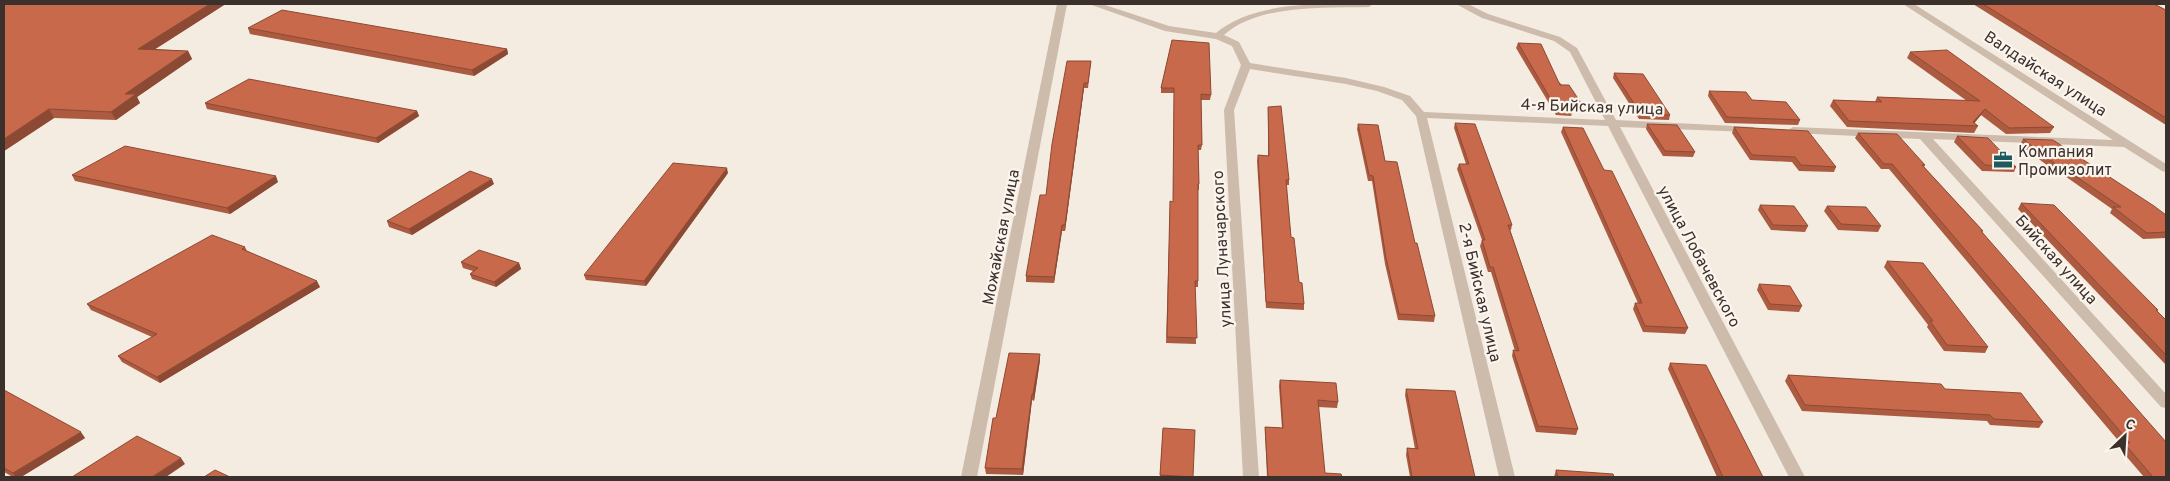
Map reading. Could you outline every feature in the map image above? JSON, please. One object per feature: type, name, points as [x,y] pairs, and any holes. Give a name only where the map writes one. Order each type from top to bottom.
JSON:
[{"type":"street","name":"Можайская улица","points":[[969,477],[1062,4]]},
{"type":"street","points":[[1094,4],[1168,29],[1218,36],[1236,44],[1246,65],[1346,81],[1380,89],[1406,98],[1421,115]]},
{"type":"street","points":[[1218,36],[1224,28],[1267,13],[1293,7],[1369,4]]},
{"type":"street","name":"улица Лобачевского","points":[[1461,4],[1485,16],[1556,39],[1574,50],[1797,477]]},
{"type":"street","name":"Валдайская улица","points":[[1908,4],[2166,169]]},
{"type":"street","name":"улица Луначарского","points":[[1246,65],[1229,110],[1251,477]]},
{"type":"street","name":"4-я Бийская улица","points":[[1421,115],[1763,129]]},
{"type":"street","name":"2-я Бийская улица","points":[[1421,115],[1507,477]]},
{"type":"street","points":[[1782,130],[2128,144]]},
{"type":"street","name":"Бийская улица","points":[[1924,136],[2166,403]]},
{"type":"building","points":[[4,4],[210,4],[138,49],[188,51],[125,94],[136,94],[111,112],[49,109],[4,139]]},
{"type":"building","points":[[1983,4],[2154,4],[2166,10],[2166,118]]},
{"type":"building","points":[[282,10],[507,49],[472,70],[248,28]]},
{"type":"building","points":[[1172,40],[1209,43],[1211,95],[1201,94],[1202,145],[1198,145],[1198,281],[1195,281],[1197,338],[1167,337],[1170,201],[1173,202],[1174,88],[1161,88]]},
{"type":"building","points":[[1518,43],[1541,44],[1560,85],[1569,85],[1581,103],[1569,103],[1573,111],[1557,110]]},
{"type":"building","points":[[1947,50],[2054,127],[2009,128],[1985,109],[1973,122],[1978,126],[1849,121],[1833,100],[1882,102],[1877,97],[1980,101],[1910,52]]},
{"type":"building","points":[[1067,61],[1091,61],[1088,83],[1084,83],[1065,225],[1062,225],[1054,277],[1026,276],[1040,195],[1046,195],[1052,144]]},
{"type":"building","points":[[1614,73],[1643,74],[1670,115],[1641,114]]},
{"type":"building","points":[[249,79],[417,111],[376,138],[205,103]]},
{"type":"building","points":[[1709,91],[1746,92],[1752,100],[1786,102],[1800,120],[1727,117]]},
{"type":"building","points":[[1281,106],[1289,180],[1286,180],[1291,237],[1294,238],[1299,282],[1302,283],[1304,304],[1266,302],[1258,155],[1269,156],[1268,107]]},
{"type":"building","points":[[1455,123],[1475,124],[1512,225],[1508,225],[1578,429],[1538,426],[1513,350],[1519,351],[1493,267],[1490,267],[1482,240],[1485,240],[1459,164],[1469,164]]},
{"type":"building","points":[[1358,124],[1378,125],[1385,161],[1397,162],[1415,243],[1417,243],[1435,316],[1399,314],[1386,258],[1373,176],[1369,175]]},
{"type":"building","points":[[1647,124],[1677,125],[1695,152],[1665,151]]},
{"type":"building","points":[[1563,127],[1583,128],[1604,170],[1612,171],[1688,328],[1645,326],[1635,303],[1642,303]]},
{"type":"building","points":[[1734,127],[1808,131],[1836,167],[1801,165],[1795,157],[1752,155]]},
{"type":"building","points":[[1858,133],[1897,134],[1925,165],[1922,165],[1983,231],[1981,231],[2166,442],[2166,477],[2153,477],[2124,443],[2130,443],[1892,164],[1884,164]]},
{"type":"building","points":[[1957,136],[1988,138],[2016,167],[1985,165]]},
{"type":"building","points":[[2023,139],[2053,140],[2166,215],[2166,232],[2147,233],[2113,207],[2121,207],[2065,169],[2062,169]]},
{"type":"building","points":[[125,146],[276,176],[227,208],[72,175]]},
{"type":"building","points":[[673,163],[727,168],[644,281],[584,275]]},
{"type":"building","points":[[470,171],[492,179],[409,229],[387,221]]},
{"type":"building","points":[[2021,203],[2054,205],[2158,310],[2156,310],[2166,320],[2166,355]]},
{"type":"building","points":[[1760,205],[1794,206],[1808,226],[1773,225]]},
{"type":"building","points":[[1827,206],[1866,207],[1881,226],[1841,224]]},
{"type":"building","points":[[212,235],[245,247],[242,249],[317,281],[157,377],[118,356],[157,334],[87,304]]},
{"type":"building","points":[[479,250],[519,263],[494,282],[470,274],[478,268],[461,262]]},
{"type":"building","points":[[1887,261],[1923,263],[1988,347],[1947,345],[1930,321],[1933,321]]},
{"type":"building","points":[[1759,284],[1790,286],[1802,306],[1770,304]]},
{"type":"building","points":[[1009,353],[1040,354],[1032,394],[1022,469],[985,468],[993,418],[996,418]]},
{"type":"building","points":[[1670,363],[1706,365],[1763,477],[1723,477]]},
{"type":"building","points":[[1788,375],[1941,384],[1945,389],[2021,393],[2043,422],[1994,419],[1990,415],[1805,405]]},
{"type":"building","points":[[1280,380],[1336,383],[1338,402],[1318,400],[1325,473],[1341,474],[1342,477],[1268,477],[1265,427],[1283,428]]},
{"type":"building","points":[[1406,389],[1455,391],[1475,477],[1412,477],[1407,448],[1418,449]]},
{"type":"building","points":[[4,390],[81,432],[13,473],[4,468]]},
{"type":"building","points":[[1163,428],[1195,430],[1193,477],[1160,475]]},
{"type":"building","points":[[137,436],[181,458],[152,477],[72,477]]},
{"type":"building","points":[[215,470],[230,477],[204,477]]},
{"type":"building","points":[[1556,470],[1613,474],[1614,477],[1558,477]]},
{"type":"place","name":"Компания Промизолит","points":[[2003,160]]}]
